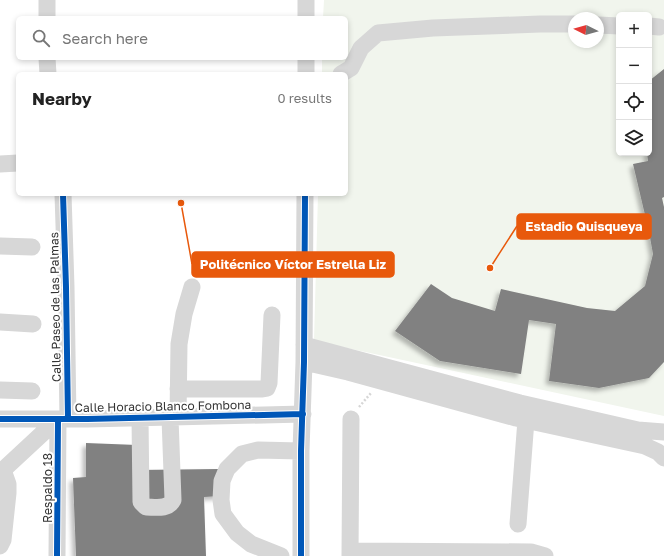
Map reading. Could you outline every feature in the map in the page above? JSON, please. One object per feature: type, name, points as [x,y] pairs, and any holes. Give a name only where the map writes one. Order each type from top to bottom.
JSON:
[{"type":"street","points":[[47,0],[47,16]]},
{"type":"street","points":[[306,0],[306,16]]},
{"type":"street","points":[[345,72],[351,68],[361,48],[378,33],[448,27],[568,24]]},
{"type":"street","points":[[604,25],[616,26]]},
{"type":"street","points":[[47,60],[48,72]]},
{"type":"street","points":[[306,60],[306,72]]},
{"type":"street","points":[[0,164],[16,163]]},
{"type":"street","name":"Calle Paseo de las Palmas","points":[[62,196],[66,287],[63,419]]},
{"type":"street","points":[[301,556],[305,196]]},
{"type":"street","points":[[0,246],[32,247]]},
{"type":"street","points":[[140,418],[141,502],[146,507],[167,507],[173,500],[174,417],[178,389],[179,344],[184,314],[192,287]]},
{"type":"street","points":[[178,389],[266,388],[269,383],[272,315]]},
{"type":"street","points":[[0,322],[33,324]]},
{"type":"street","points":[[304,353],[383,373],[520,402],[549,417],[646,446],[662,453]]},
{"type":"street","points":[[383,373],[526,420],[549,417],[638,430],[664,432]]},
{"type":"street","points":[[0,390],[32,391]]},
{"type":"street","name":"Calle Horacio Blanco Fombona","points":[[0,419],[140,418],[303,414]]},
{"type":"street","points":[[0,546],[3,540],[8,493],[8,484],[2,470],[63,419]]},
{"type":"street","name":"Respaldo 18","points":[[57,556],[63,419]]},
{"type":"street","points":[[351,419],[350,553],[493,554],[531,552],[546,556]]},
{"type":"street","points":[[518,524],[526,420]]},
{"type":"street","points":[[281,556],[251,544],[237,533],[222,514],[222,481],[228,469],[242,454],[258,450],[301,451]]},
{"type":"path","points":[[351,419],[355,412],[367,399],[383,373]]},
{"type":"shaded area","points":[[324,0],[664,0],[664,416],[314,341],[318,196],[348,196],[348,72],[322,72],[322,60],[348,60],[348,16],[323,16]]},
{"type":"building","points":[[664,69],[664,197],[662,198],[664,207],[664,362],[649,378],[599,388],[549,381],[556,324],[529,320],[521,374],[440,361],[395,331],[431,284],[452,298],[495,311],[501,289],[587,308],[615,311],[645,286],[653,254],[633,164],[648,161],[647,156],[652,156],[652,79]]},
{"type":"building","points":[[86,443],[137,445],[137,470],[218,469],[220,496],[204,497],[206,556],[76,556],[73,478],[86,477]]},
{"type":"cycle path","points":[[63,196],[68,419]]},
{"type":"cycle path","points":[[301,556],[305,196]]},
{"type":"cycle path","points":[[0,419],[87,419],[303,414]]},
{"type":"cycle path","points":[[57,556],[58,419]]},
{"type":"place","name":"Politécnico Víctor Estrella Liz","points":[[181,203]]},
{"type":"place","name":"Estadio Quisqueya","points":[[490,268]]}]
